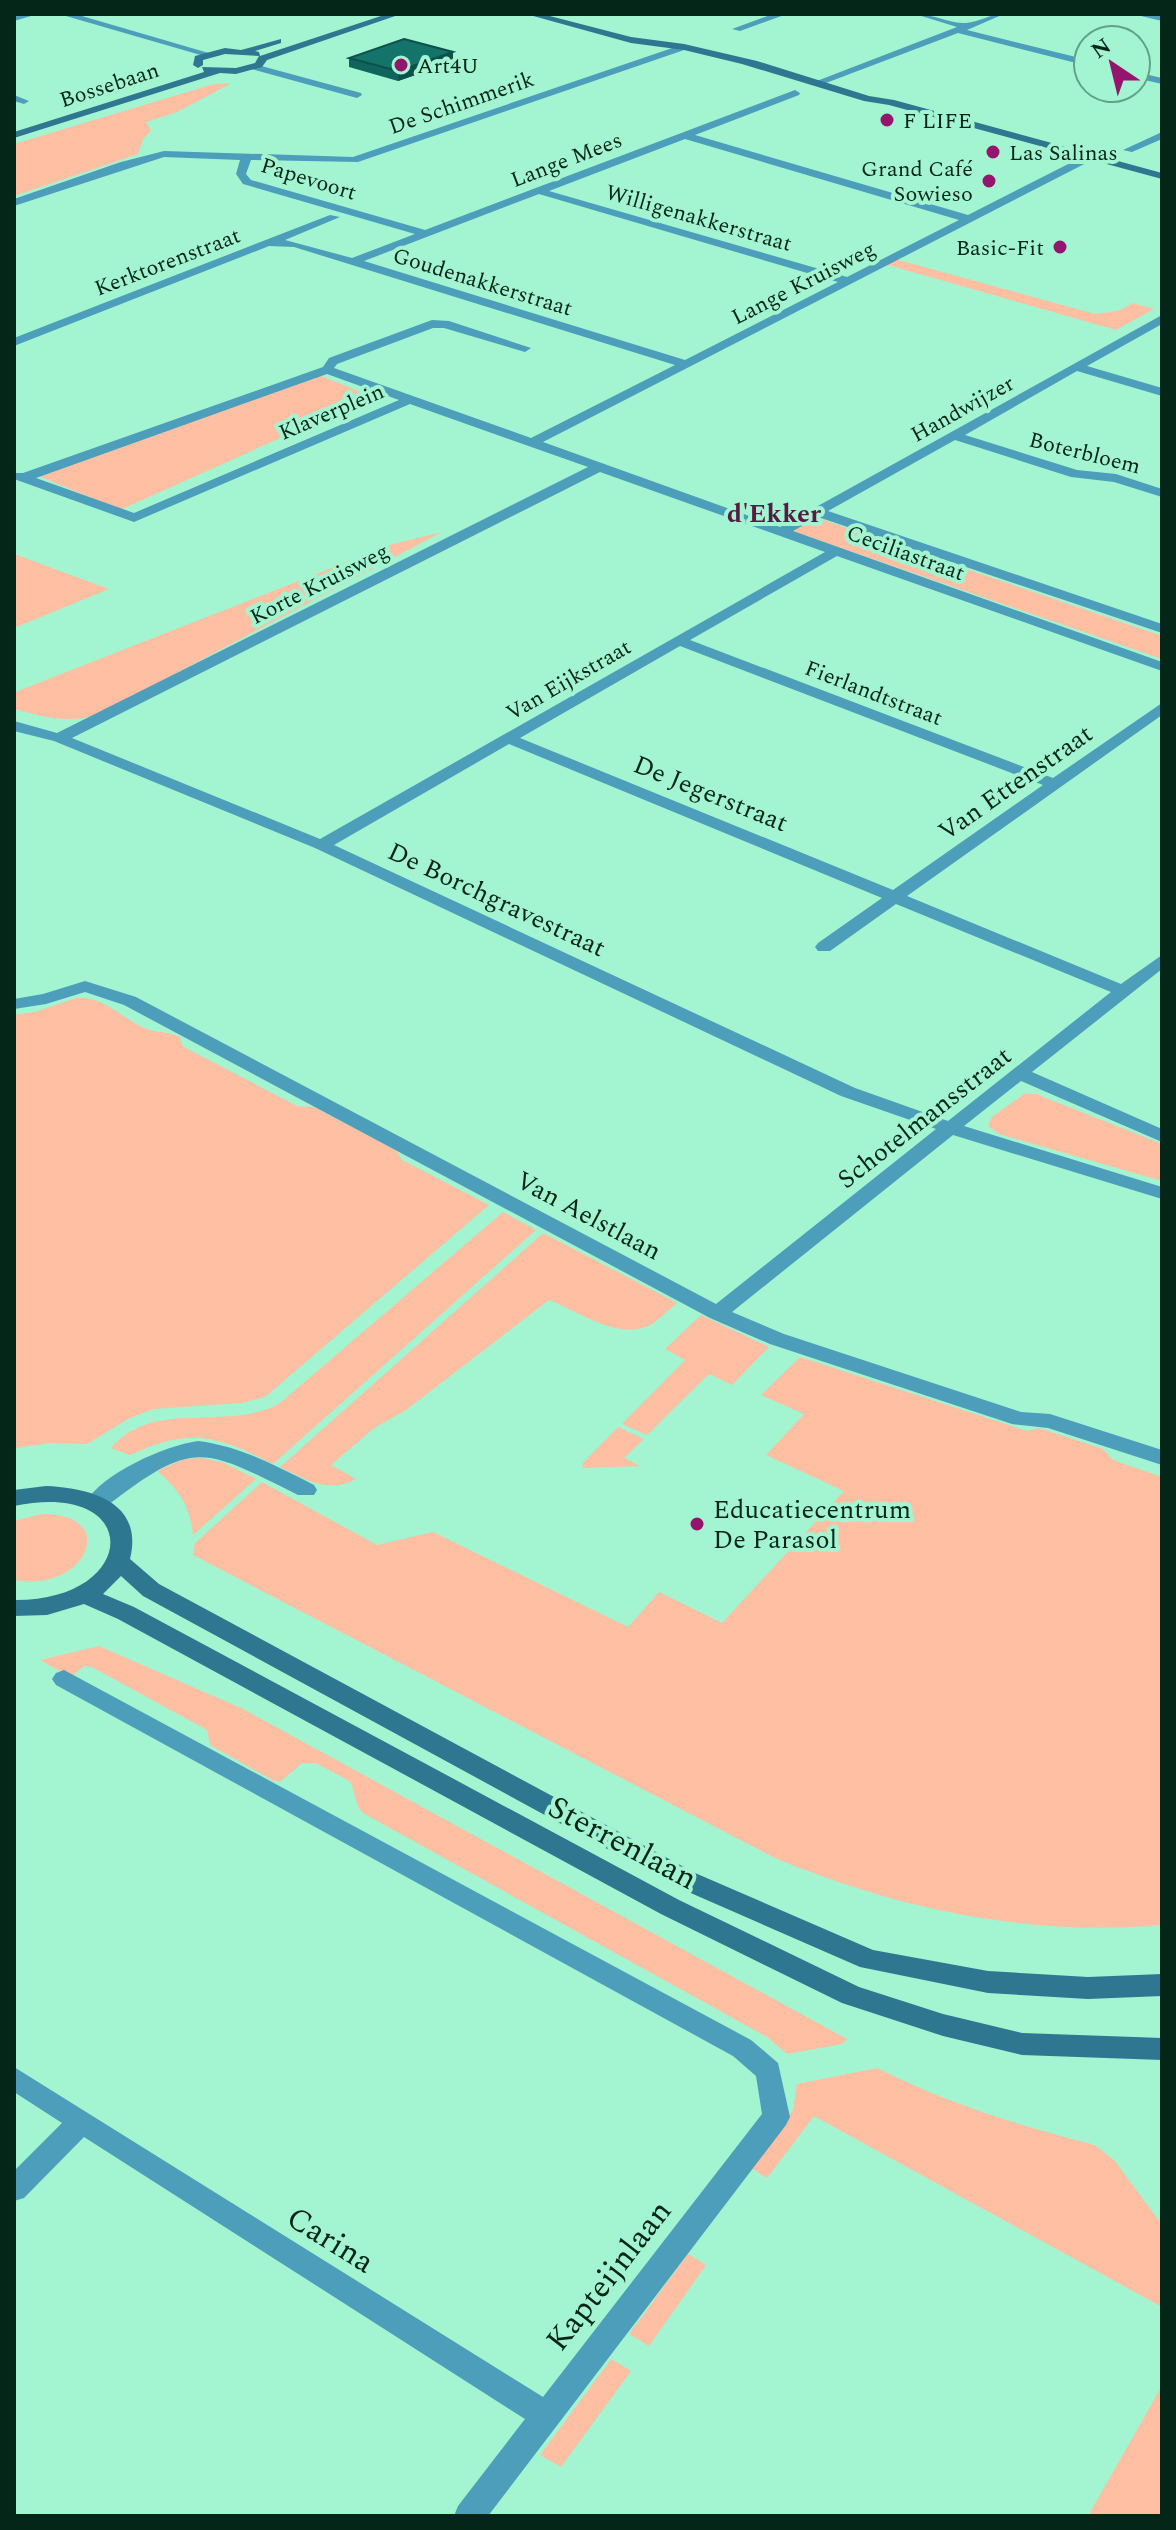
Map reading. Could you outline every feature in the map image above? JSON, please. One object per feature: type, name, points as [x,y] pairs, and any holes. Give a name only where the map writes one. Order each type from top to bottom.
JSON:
[{"type":"street","points":[[14,18],[28,14]]},
{"type":"street","points":[[64,14],[207,54]]},
{"type":"street","points":[[263,58],[262,63],[254,67],[216,71],[198,65],[198,58],[207,54],[245,51],[362,14]]},
{"type":"street","points":[[245,51],[263,58],[396,14]]},
{"type":"street","points":[[531,14],[631,40],[684,47]]},
{"type":"street","points":[[573,14],[1162,176]]},
{"type":"street","points":[[737,29],[782,14]]},
{"type":"street","points":[[920,14],[1072,59]]},
{"type":"street","points":[[819,82],[999,14]]},
{"type":"street","points":[[1144,14],[1162,18]]},
{"type":"street","name":"De Schimmerik","points":[[246,159],[354,160],[684,47]]},
{"type":"street","name":"Bossebaan","points":[[14,126],[198,65]]},
{"type":"street","points":[[254,67],[357,95]]},
{"type":"street","name":"Bossebaan","points":[[14,135],[216,71]]},
{"type":"street","name":"Lange Mees","points":[[352,262],[795,93]]},
{"type":"street","points":[[684,135],[969,219]]},
{"type":"street","points":[[1128,150],[1162,135]]},
{"type":"street","name":"Papevoort","points":[[14,203],[155,156],[191,154],[246,159],[241,174],[247,182],[426,234]]},
{"type":"street","points":[[1088,158],[1162,182]]},
{"type":"street","name":"Lange Kruisweg","points":[[532,443],[1088,158]]},
{"type":"street","name":"Willigenakkerstraat","points":[[539,191],[848,281]]},
{"type":"street","name":"Kerktorenstraat","points":[[14,342],[334,217]]},
{"type":"street","name":"Goudenakkerstraat","points":[[268,243],[295,244],[686,364]]},
{"type":"street","name":"Handwijzer","points":[[781,532],[1162,319]]},
{"type":"street","points":[[327,370],[333,361],[432,324],[445,324],[525,348]]},
{"type":"street","points":[[1076,367],[1162,392]]},
{"type":"street","name":"Klaverplein","points":[[19,476],[327,370],[409,400]]},
{"type":"street","name":"Klaverplein","points":[[19,476],[134,518],[409,400]]},
{"type":"street","name":"Ceciliastraat","points":[[409,400],[1162,667]]},
{"type":"street","name":"Boterbloem","points":[[953,435],[1076,474],[1116,478],[1162,493]]},
{"type":"street","name":"Korte Kruisweg","points":[[59,738],[599,467]]},
{"type":"street","name":"Ceciliastraat","points":[[817,512],[1162,629]]},
{"type":"street","name":"Van Eijkstraat","points":[[321,845],[836,551]]},
{"type":"street","name":"Fierlandtstraat","points":[[679,641],[1055,784]]},
{"type":"street","name":"Van Ettenstraat","points":[[895,897],[1162,708]]},
{"type":"street","name":"De Borchgravestraat","points":[[14,726],[59,738],[321,845],[848,1092],[953,1129],[1162,1193]]},
{"type":"street","name":"De Jegerstraat","points":[[508,738],[1124,991]]},
{"type":"street","points":[[824,947],[895,897]]},
{"type":"street","name":"Schotelmansstraat","points":[[717,1313],[953,1129],[1162,960]]},
{"type":"street","name":"Van Aelstlaan","points":[[14,1004],[46,999],[85,986],[130,1001],[717,1313],[777,1339],[946,1395],[1020,1419],[1050,1421],[1162,1458]]},
{"type":"street","points":[[1021,1074],[1162,1136]]},
{"type":"street","points":[[96,1503],[141,1467],[166,1454],[192,1447],[222,1450],[306,1490]]},
{"type":"street","points":[[14,1498],[45,1492],[72,1494],[96,1503],[113,1516],[122,1534],[123,1547],[118,1561],[105,1579],[85,1595],[59,1605],[14,1608]]},
{"type":"street","name":"Sterrenlaan","points":[[118,1561],[151,1590],[686,1880],[869,1960],[988,1982],[1160,1989]]},
{"type":"street","name":"Sterrenlaan","points":[[85,1595],[126,1613],[670,1907],[851,1995],[943,2025],[1022,2044],[1162,2049]]},
{"type":"street","name":"Kapteijnlaan","points":[[64,1679],[742,2048],[769,2071],[776,2117],[469,2516]]},
{"type":"street","name":"Carina","points":[[14,2078],[545,2415]]},
{"type":"street","points":[[14,2189],[81,2121]]},
{"type":"shaded area","points":[[232,83],[177,112],[146,122],[151,131],[143,139],[138,154],[14,196],[14,144],[214,84]]},
{"type":"shaded area","points":[[895,259],[1095,314],[1118,311],[1133,303],[1154,309],[1116,330],[884,264]]},
{"type":"shaded area","points":[[319,375],[368,395],[367,399],[120,510],[34,474]]},
{"type":"shaded area","points":[[801,515],[809,515],[1162,636],[1162,659],[783,528]]},
{"type":"shaded area","points":[[442,532],[101,713],[68,719],[14,709],[14,693],[23,689],[393,544]]},
{"type":"shaded area","points":[[14,554],[109,589],[14,628]]},
{"type":"shaded area","points":[[76,998],[97,1001],[144,1028],[180,1037],[182,1046],[297,1106],[314,1107],[396,1150],[402,1160],[489,1205],[265,1397],[242,1403],[153,1409],[128,1419],[87,1444],[52,1443],[14,1448],[14,1015],[35,1012]]},
{"type":"shaded area","points":[[1024,1094],[1036,1094],[1162,1144],[1162,1181],[999,1134],[988,1126],[992,1117]]},
{"type":"shaded area","points":[[503,1212],[536,1230],[273,1464],[235,1446],[203,1438],[170,1441],[130,1455],[111,1448],[128,1433],[148,1424],[170,1419],[238,1416],[280,1403]]},
{"type":"shaded area","points":[[543,1233],[677,1303],[652,1324],[627,1330],[600,1323],[549,1300],[406,1410],[374,1428],[331,1465],[356,1479],[336,1485],[317,1484],[280,1467]]},
{"type":"shaded area","points":[[701,1315],[769,1347],[732,1385],[709,1374],[647,1435],[622,1424],[685,1360],[665,1349]]},
{"type":"shaded area","points":[[800,1357],[1027,1431],[1039,1428],[1103,1449],[1113,1460],[1162,1477],[1162,1925],[1112,1928],[1014,1923],[916,1905],[821,1876],[775,1858],[193,1555],[195,1543],[262,1482],[377,1545],[433,1532],[628,1627],[659,1592],[722,1623],[844,1491],[766,1455],[804,1414],[761,1395]]},
{"type":"shaded area","points":[[618,1427],[644,1439],[624,1458],[640,1466],[583,1468],[582,1464]]},
{"type":"shaded area","points":[[203,1458],[224,1463],[256,1479],[193,1535],[182,1499],[157,1471],[184,1459]]},
{"type":"shaded area","points":[[41,1514],[66,1517],[81,1526],[87,1538],[85,1552],[76,1565],[60,1575],[39,1581],[14,1580],[14,1521]]},
{"type":"shaded area","points":[[99,1646],[241,1708],[847,2039],[842,2044],[787,2054],[767,2037],[363,1813],[358,1807],[351,1782],[316,1763],[302,1763],[281,1781],[274,1781],[210,1745],[207,1730],[92,1667],[84,1666],[68,1676],[40,1660]]},
{"type":"shaded area","points":[[877,2068],[984,2112],[1095,2145],[1115,2161],[1162,2225],[1162,2307],[814,2116],[767,2178],[751,2168],[793,2110],[797,2084]]},
{"type":"shaded area","points":[[688,2254],[706,2265],[649,2346],[629,2334]]},
{"type":"shaded area","points":[[611,2359],[631,2371],[561,2467],[540,2455]]},
{"type":"shaded area","points":[[1162,2386],[1162,2516],[1088,2516]]},
{"type":"building","points":[[404,39],[453,52],[398,71],[349,58]]},
{"type":"place","name":"Art4U","points":[[401,65]]},
{"type":"place","name":"F LIFE","points":[[887,120]]},
{"type":"place","name":"Las Salinas","points":[[993,152]]},
{"type":"place","name":"Grand Café Sowieso","points":[[989,181]]},
{"type":"place","name":"Basic-Fit","points":[[1060,247]]},
{"type":"place","name":"Educatiecentrum De Parasol","points":[[697,1524]]},
{"type":"district","name":"d'Ekker","points":[[774,513]]}]
